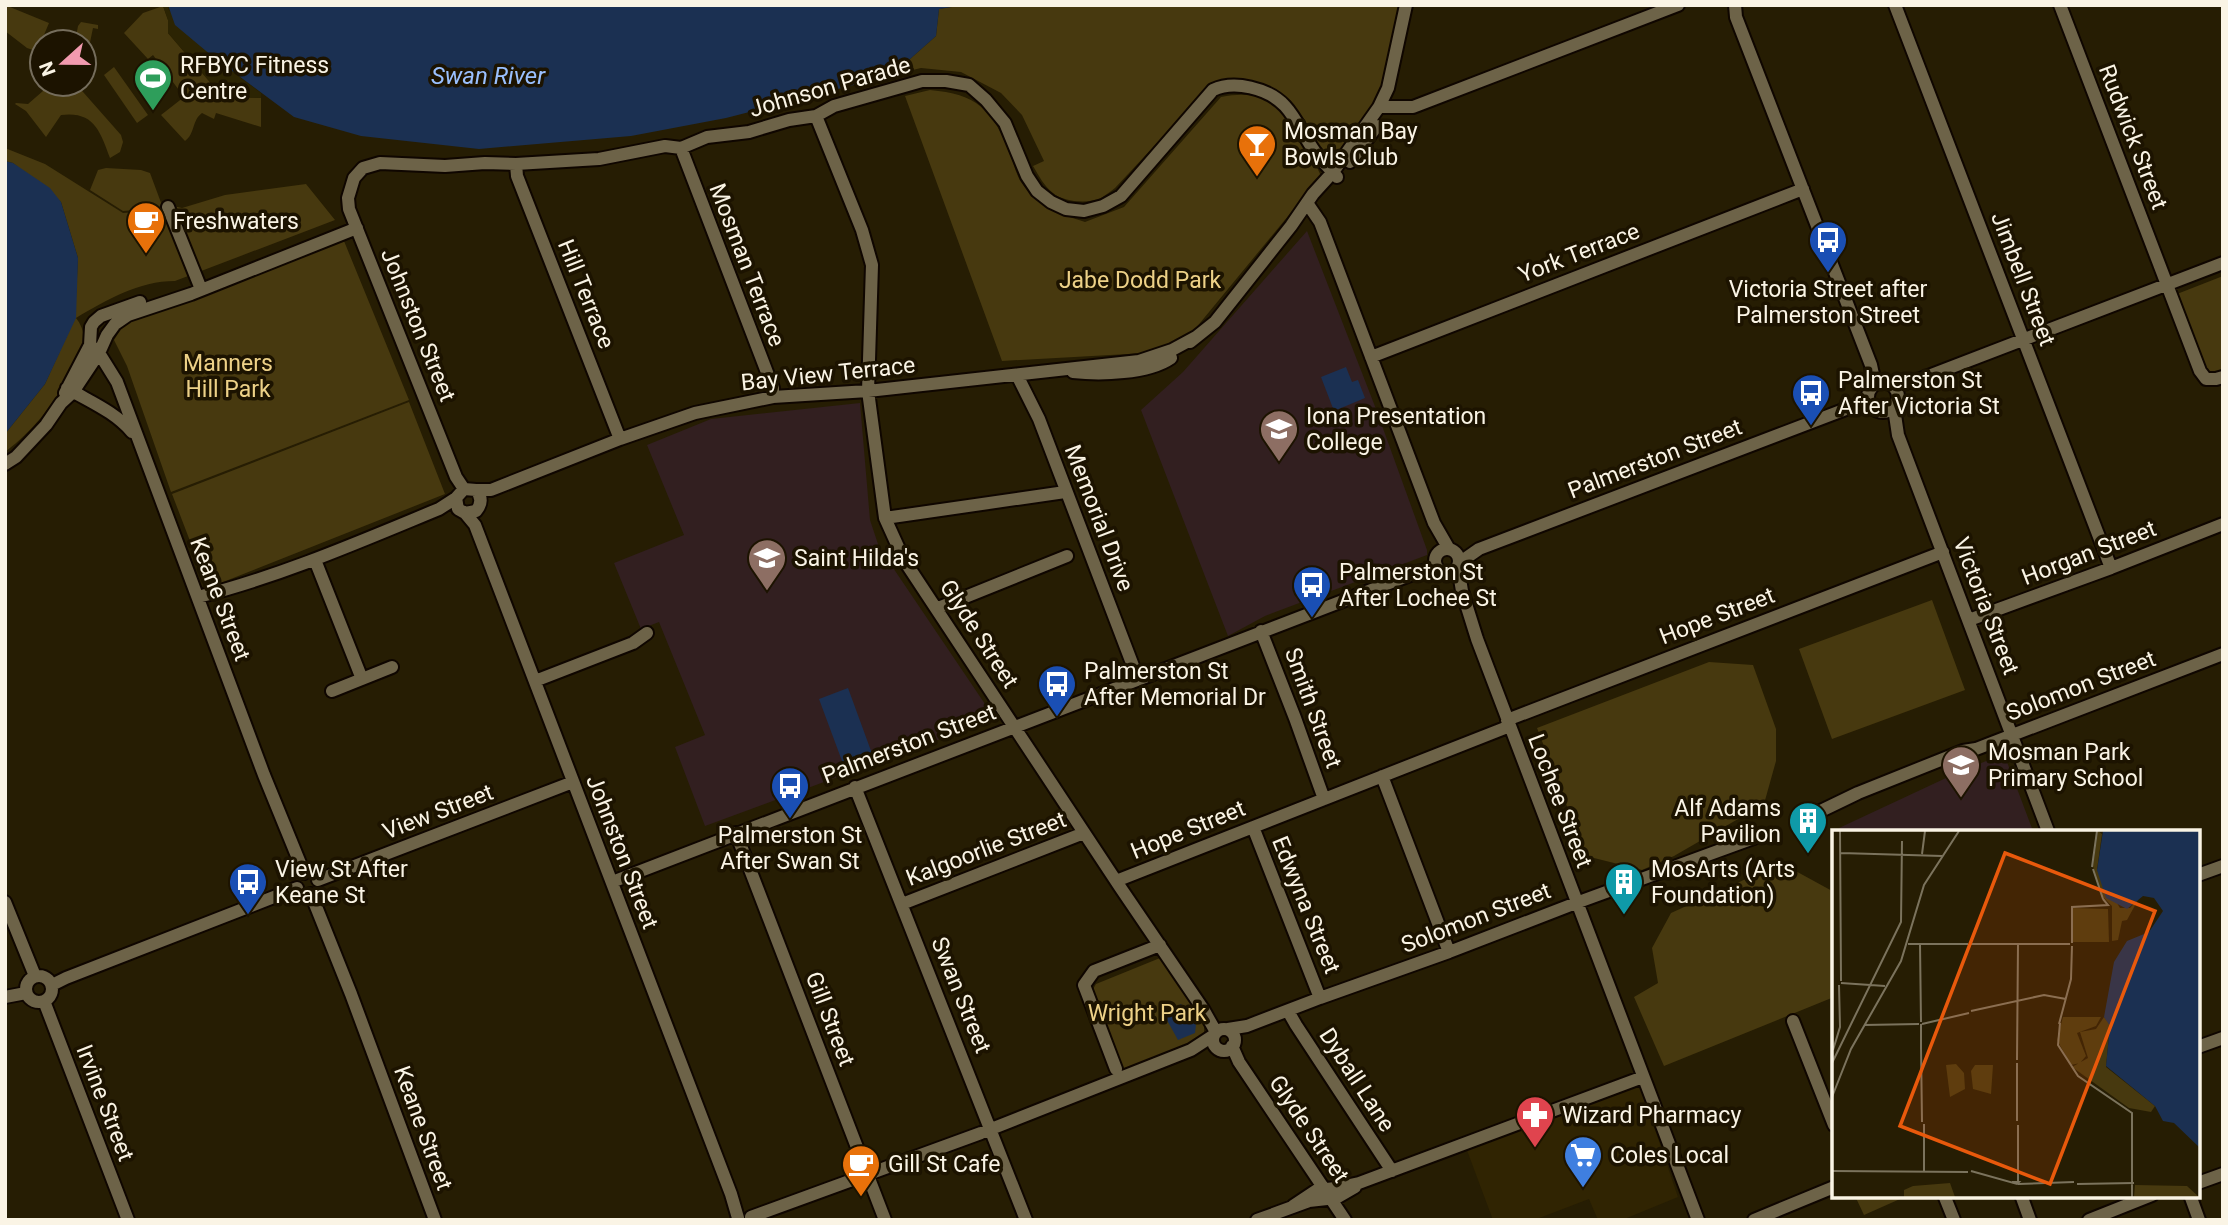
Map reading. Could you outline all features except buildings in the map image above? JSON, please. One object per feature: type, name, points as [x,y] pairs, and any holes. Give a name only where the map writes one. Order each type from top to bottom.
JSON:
[{"type":"street","name":"Bay View Terrace","points":[[467,501],[620,439],[695,413],[773,397],[869,391],[1139,361],[1172,350],[1196,337],[1215,322],[1338,171],[1385,104],[1406,5]]},
{"type":"street","points":[[1385,104],[1413,107],[1678,5]]},
{"type":"street","name":"Victoria Street","points":[[1724,5],[1735,11],[1871,365],[1885,391],[1898,435],[2048,830]]},
{"type":"street","name":"Jimbell Street","points":[[1895,5],[2111,568]]},
{"type":"street","name":"Rudwick Street","points":[[2060,5],[2200,371],[2206,379],[2223,377]]},
{"type":"street","name":"Johnson Parade","points":[[357,228],[349,209],[348,198],[354,178],[363,168],[388,163],[445,166],[599,159],[665,146],[681,148],[706,137],[766,128],[789,120],[816,116],[834,106],[922,81],[969,85],[996,110],[1005,123],[1027,176],[1037,191],[1043,198],[1059,206],[1084,211],[1103,206],[1121,196],[1213,90],[1222,86],[1246,87],[1275,98],[1284,105],[1315,152],[1338,171]]},
{"type":"street","name":"Glyde Street","points":[[816,116],[862,230],[872,265],[869,391],[885,519],[904,559],[1116,881],[1345,1220]]},
{"type":"street","name":"Mosman Terrace","points":[[681,148],[772,388],[773,397]]},
{"type":"street","name":"Hill Terrace","points":[[516,164],[517,176],[620,439]]},
{"type":"street","name":"York Terrace","points":[[1371,356],[1803,189]]},
{"type":"street","points":[[168,207],[201,289]]},
{"type":"street","name":"Lochee Street","points":[[1305,210],[1327,243],[1371,356],[1698,1220]]},
{"type":"street","points":[[5,464],[16,457],[46,425],[94,349],[111,328],[128,315],[191,294],[357,228]]},
{"type":"street","name":"Johnston Street","points":[[357,228],[467,501],[731,1194],[750,1217]]},
{"type":"street","name":"Palmerston Street","points":[[612,881],[2223,263]]},
{"type":"street","name":"Keane Street","points":[[94,349],[117,383],[264,775],[304,873]]},
{"type":"street","name":"Memorial Drive","points":[[1017,374],[1038,418],[1138,679]]},
{"type":"street","points":[[69,390],[106,409],[120,419],[138,439]]},
{"type":"street","points":[[1875,409],[1868,397],[1885,391]]},
{"type":"street","name":"Palmerston Street","points":[[1846,409],[1875,409],[1885,412],[1885,391]]},
{"type":"street","name":"Victoria Street","points":[[1875,409],[1898,435]]},
{"type":"street","points":[[885,519],[1065,492]]},
{"type":"street","points":[[200,603],[316,560],[439,509],[467,501]]},
{"type":"street","name":"Horgan Street","points":[[1969,620],[2223,524]]},
{"type":"street","name":"Hope Street","points":[[1116,881],[1943,552]]},
{"type":"street","points":[[938,608],[952,600],[1067,556]]},
{"type":"street","points":[[316,560],[362,679]]},
{"type":"street","name":"Smith Street","points":[[1261,631],[1324,799]]},
{"type":"street","points":[[535,681],[633,643],[647,633]]},
{"type":"street","name":"Solomon Street","points":[[1800,821],[1963,751],[2012,736],[2223,654]]},
{"type":"street","points":[[332,691],[392,667]]},
{"type":"street","points":[[1382,776],[1450,952]]},
{"type":"street","name":"View Street","points":[[318,880],[573,782]]},
{"type":"street","name":"Swan Street","points":[[855,787],[1026,1220]]},
{"type":"street","name":"Edwyna Street","points":[[1253,827],[1320,998]]},
{"type":"street","name":"Gill Street","points":[[736,833],[885,1220]]},
{"type":"street","name":"Kalgoorlie Street","points":[[902,904],[1084,833]]},
{"type":"street","name":"Solomon Street","points":[[750,1217],[991,1129],[1320,998],[1759,836]]},
{"type":"street","points":[[2200,874],[2223,866]]},
{"type":"street","points":[[304,873],[311,873],[318,880],[318,887],[311,894],[304,894],[297,888],[297,881],[304,873]]},
{"type":"street","points":[[52,985],[297,888]]},
{"type":"street","name":"Keane Street","points":[[311,894],[435,1220]]},
{"type":"street","points":[[5,902],[34,976]]},
{"type":"street","points":[[1116,1069],[1084,985],[1094,971],[1160,945]]},
{"type":"street","points":[[34,976],[47,978],[52,985],[52,993],[44,1001],[36,1002],[26,993],[26,984],[34,976]]},
{"type":"street","points":[[5,997],[26,993]]},
{"type":"street","name":"Irvine Street","points":[[44,1001],[128,1220]]},
{"type":"street","name":"Dyball Lane","points":[[1288,1011],[1392,1171]]},
{"type":"street","points":[[1793,1021],[1832,1120]]},
{"type":"street","points":[[2200,1046],[2223,1038]]},
{"type":"street","points":[[1257,1220],[1320,1199],[1327,1194],[1336,1198],[1359,1183],[1643,1077]]},
{"type":"street","points":[[2200,1182],[2223,1174]]},
{"type":"street","points":[[1762,1219],[1832,1188]]},
{"type":"street","points":[[1762,1219],[1832,1196]]},
{"type":"street","points":[[1945,1197],[1954,1220]]},
{"type":"street","points":[[2022,1197],[2031,1220]]},
{"type":"street","points":[[2089,1220],[2118,1201],[2141,1197]]},
{"type":"street","points":[[2191,1197],[2199,1220]]},
{"type":"shaded area","name":"Iona Presentation College","points":[[1307,231],[1376,409],[1427,555],[1265,616],[1228,636],[1141,410],[1183,372]]},
{"type":"shaded area","name":"Saint Hilda's","points":[[860,403],[870,520],[879,547],[989,710],[986,722],[705,826],[675,747],[705,735],[659,622],[641,629],[614,563],[684,535],[647,445],[711,419]]},
{"type":"shaded area","name":"Mosman Park Primary School","points":[[2004,754],[2033,830],[1839,828]]},
{"type":"shaded area","points":[[1638,1080],[1678,1197],[1622,1220],[1598,1220],[1589,1199],[1534,1220],[1493,1220],[1465,1145]]},
{"type":"green space","points":[[5,5],[49,23],[47,28],[28,28],[28,48],[5,31]]},
{"type":"green space","name":"Jabe Dodd Park","points":[[964,5],[1399,5],[1382,83],[1365,117],[1338,159],[1324,152],[1292,108],[1247,81],[1222,79],[1213,83],[1115,188],[1101,198],[1083,201],[1057,196],[1044,184],[1033,166],[1044,161],[1022,115],[1001,93],[961,72],[921,68],[892,75],[936,36],[939,9]]},
{"type":"green space","points":[[163,6],[168,20],[168,33],[215,88],[230,97],[261,98],[261,127],[216,113],[214,119],[202,113],[185,141],[161,115],[184,97],[153,55],[148,59],[124,33],[143,13]]},
{"type":"green space","points":[[81,22],[98,25],[98,28],[78,28]]},
{"type":"green space","points":[[114,67],[148,115],[137,123],[104,75]]},
{"type":"green space","name":"Jabe Dodd Park","points":[[930,90],[960,95],[981,106],[1003,137],[1019,179],[1028,191],[1049,208],[1085,222],[1124,207],[1221,97],[1246,95],[1274,105],[1289,120],[1321,176],[1186,340],[1164,352],[1002,361],[905,96]]},
{"type":"green space","points":[[35,98],[88,98],[121,135],[123,142],[120,152],[110,158],[99,131],[81,116],[61,115],[46,137],[26,111],[15,104],[28,104]]},
{"type":"green space","points":[[5,148],[45,164],[123,213],[164,210],[173,206],[182,208],[225,195],[306,184],[335,220],[175,281],[136,288],[111,298],[76,318],[84,340],[79,361],[41,418],[5,452],[5,434],[45,384],[75,318],[78,258],[61,202],[13,163],[5,161]]},
{"type":"green space","points":[[106,168],[150,173],[163,208],[123,211],[90,190],[98,170]]},
{"type":"green space","name":"Manners Hill Park","points":[[344,241],[409,400],[171,492],[127,366],[114,340],[129,316],[199,294]]},
{"type":"green space","points":[[2223,276],[2223,372],[2214,373],[2202,365],[2177,294]]},
{"type":"green space","points":[[409,402],[445,494],[208,588],[172,494]]},
{"type":"green space","points":[[1932,600],[1965,690],[1832,739],[1799,649]]},
{"type":"green space","points":[[1709,662],[1753,665],[1776,729],[1776,761],[1764,804],[1674,856],[1642,870],[1586,856],[1537,728]]},
{"type":"green space","points":[[1781,863],[1832,891],[1832,998],[1664,1066],[1634,997],[1658,983],[1652,948],[1671,913]]},
{"type":"green space","name":"Wright Park","points":[[1160,958],[1204,1021],[1204,1036],[1196,1042],[1123,1071],[1092,991],[1096,984]]},
{"type":"green space","points":[[1856,1197],[1904,1197],[1864,1215]]},
{"type":"sand","points":[[168,5],[168,9],[212,56],[261,93],[261,98],[230,97],[215,88],[168,33],[168,20],[163,6]]},
{"type":"water","name":"Swan River","points":[[168,5],[964,5],[939,9],[936,36],[892,75],[726,118],[631,136],[479,149],[361,136],[294,117],[175,25]]},
{"type":"water","points":[[5,161],[13,163],[50,188],[61,202],[78,258],[76,318],[45,384],[5,434]]},
{"type":"water","points":[[1346,367],[1352,382],[1358,380],[1365,398],[1334,411],[1321,377]]},
{"type":"water","points":[[848,688],[874,759],[845,769],[819,699]]},
{"type":"water","points":[[1181,1004],[1196,1025],[1195,1033],[1178,1040],[1163,1013]]},
{"type":"place","name":"RFBYC Fitness Centre","points":[[153,112]]},
{"type":"place","name":"Mosman Bay Bowls Club","points":[[1257,178]]},
{"type":"place","name":"Freshwaters","points":[[146,255]]},
{"type":"place","name":"Victoria Street after Palmerston Street","points":[[1828,274]]},
{"type":"place","name":"Palmerston St After Victoria St","points":[[1811,427]]},
{"type":"place","name":"Iona Presentation College","points":[[1279,463]]},
{"type":"place","name":"Saint Hilda's","points":[[767,592]]},
{"type":"place","name":"Palmerston St After Lochee St","points":[[1312,619]]},
{"type":"place","name":"Palmerston St After Memorial Dr","points":[[1057,718]]},
{"type":"place","name":"Mosman Park Primary School","points":[[1961,799]]},
{"type":"place","name":"Palmerston St After Swan St","points":[[790,820]]},
{"type":"place","name":"Alf Adams Pavilion","points":[[1808,855]]},
{"type":"place","name":"View St After Keane St","points":[[248,916]]},
{"type":"place","name":"MosArts (Arts Foundation)","points":[[1624,916]]},
{"type":"place","name":"Wizard Pharmacy","points":[[1535,1149]]},
{"type":"place","name":"Coles Local","points":[[1583,1189]]},
{"type":"place","name":"Gill St Cafe","points":[[861,1198]]}]
